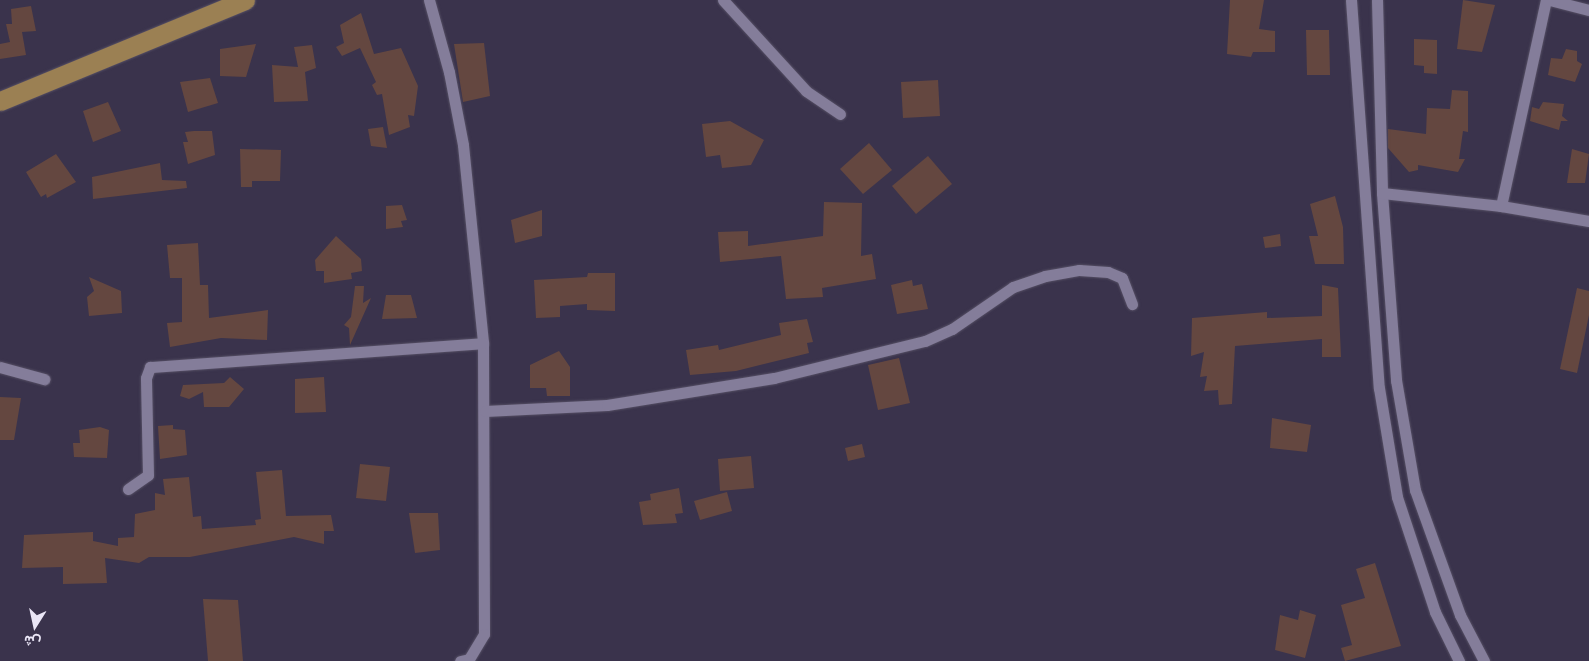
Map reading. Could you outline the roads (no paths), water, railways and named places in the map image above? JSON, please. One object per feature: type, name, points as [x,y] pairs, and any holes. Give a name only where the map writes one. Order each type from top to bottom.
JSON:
[{"type":"main road","points":[[0,101],[245,0]]},
{"type":"street","points":[[429,0],[449,72],[462,145],[483,344],[485,411],[484,634],[469,659],[460,661]]},
{"type":"street","points":[[723,0],[806,91],[840,114]]},
{"type":"street","points":[[1351,0],[1379,388],[1397,497],[1435,612],[1459,661]]},
{"type":"street","points":[[1377,0],[1382,193],[1396,380],[1415,490],[1460,615],[1484,661]]},
{"type":"street","points":[[1501,206],[1546,0]]},
{"type":"street","points":[[1550,0],[1589,10]]},
{"type":"street","points":[[1382,193],[1501,206],[1589,221]]},
{"type":"street","points":[[485,411],[607,405],[774,378],[925,341],[952,329],[1013,287],[1045,276],[1108,272],[1122,278],[1132,304]]},
{"type":"street","points":[[128,489],[148,475],[146,378],[150,367],[483,344]]},
{"type":"street","points":[[0,367],[44,379]]}]
